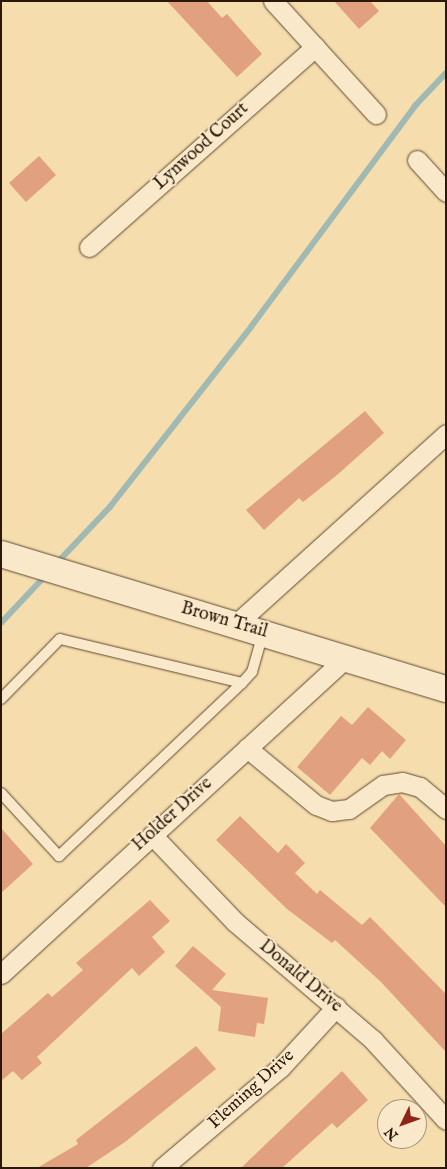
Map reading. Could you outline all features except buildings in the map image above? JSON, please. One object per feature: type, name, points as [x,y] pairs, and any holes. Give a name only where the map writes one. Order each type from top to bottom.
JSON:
[{"type":"main road","name":"Brown Trail","points":[[1,554],[65,576],[264,632],[446,690]]},
{"type":"street","points":[[273,1],[376,114]]},
{"type":"street","name":"Lynwood Court","points":[[89,247],[315,47]]},
{"type":"street","points":[[417,160],[446,192]]},
{"type":"street","points":[[236,624],[446,434]]},
{"type":"street","points":[[264,632],[266,597]]},
{"type":"street","name":"Holder Drive","points":[[1,974],[346,658]]},
{"type":"street","points":[[247,748],[316,805],[332,811],[349,809],[383,786],[402,782],[420,787],[446,809]]},
{"type":"street","name":"Donald Drive","points":[[152,835],[235,922],[373,1040],[446,1120]]},
{"type":"street","name":"Fleming Drive","points":[[162,1168],[280,1068],[336,1007]]},
{"type":"lane","points":[[1,793],[59,856],[242,683],[252,672],[264,632]]},
{"type":"lane","points":[[1,699],[60,639],[242,683]]},
{"type":"waterway","points":[[57,563],[110,507],[251,327],[415,106],[446,73]]},
{"type":"waterway","points":[[1,623],[46,575]]}]
